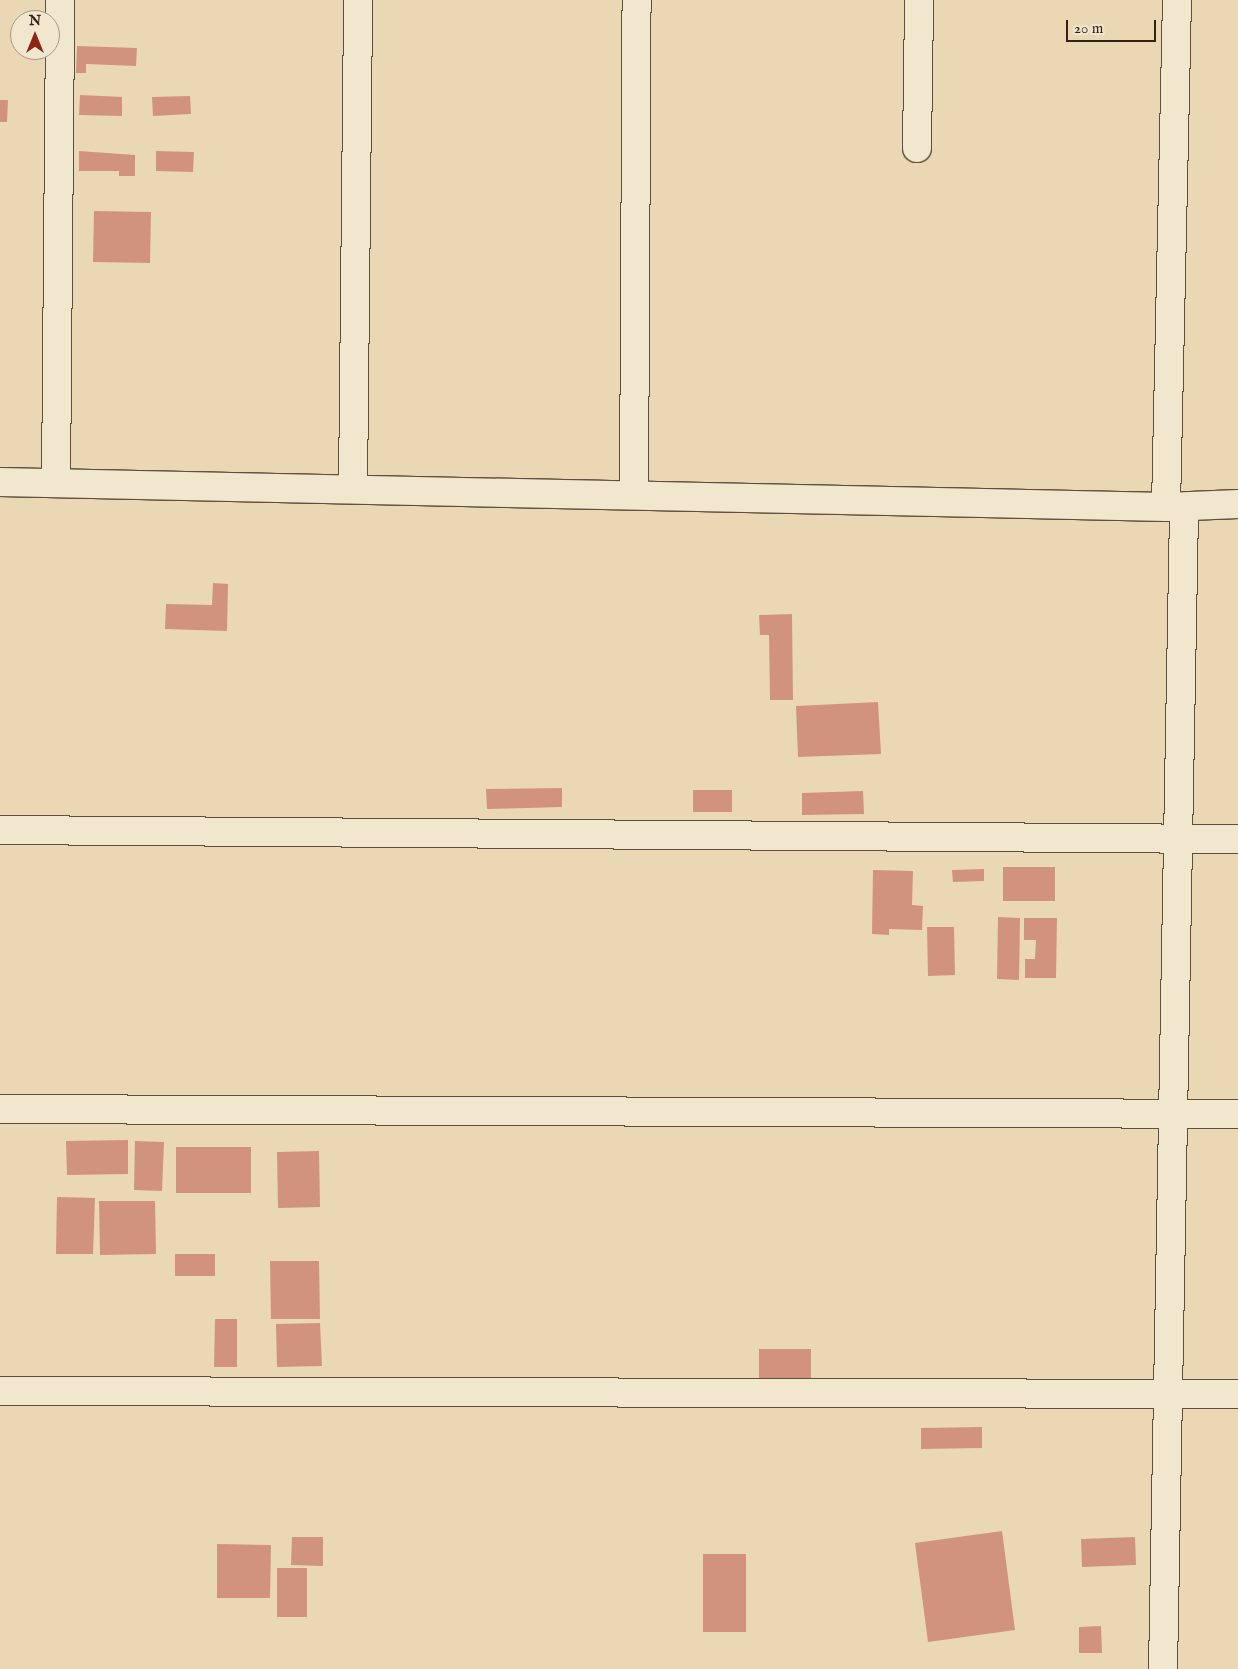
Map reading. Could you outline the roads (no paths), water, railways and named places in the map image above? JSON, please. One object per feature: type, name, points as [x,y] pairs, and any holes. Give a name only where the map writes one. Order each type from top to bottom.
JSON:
[{"type":"street","points":[[56,482],[60,0]]},
{"type":"street","points":[[353,488],[358,0]]},
{"type":"street","points":[[634,494],[637,0]]},
{"type":"street","points":[[917,148],[919,0]]},
{"type":"street","points":[[1163,1669],[1178,839],[1175,507],[1177,0]]},
{"type":"street","points":[[0,482],[353,488],[1175,507],[1238,504]]},
{"type":"street","points":[[0,830],[1238,839]]},
{"type":"street","points":[[0,1108],[1238,1114]]},
{"type":"street","points":[[0,1391],[1238,1394]]}]
